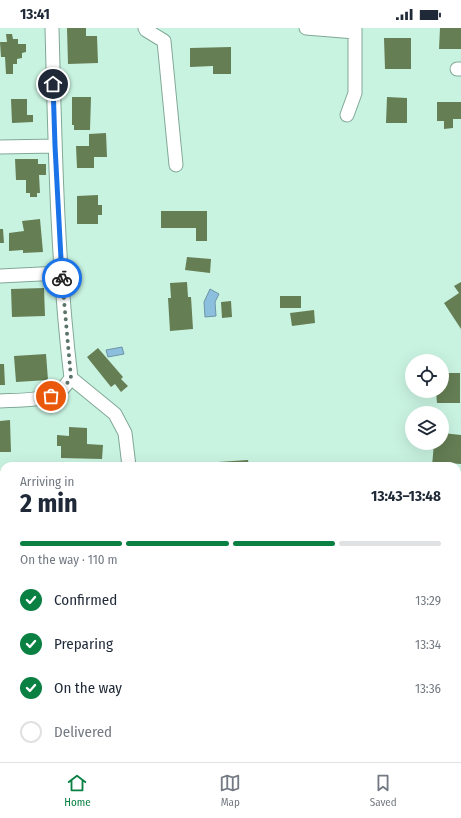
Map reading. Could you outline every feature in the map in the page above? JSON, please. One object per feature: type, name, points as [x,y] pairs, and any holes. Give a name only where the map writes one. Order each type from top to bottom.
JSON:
[{"type":"street","points":[[0,401],[51,396],[62,390],[71,378],[61,273],[55,146],[52,28]]},
{"type":"street","points":[[145,28],[164,41],[176,165]]},
{"type":"street","points":[[306,28],[355,30],[355,93],[347,115]]},
{"type":"street","points":[[0,147],[55,146]]},
{"type":"street","points":[[0,276],[61,273]]},
{"type":"street","points":[[71,378],[115,414],[124,433],[128,462]]},
{"type":"water","points":[[210,289],[219,294],[215,302],[216,316],[205,317],[204,302]]},
{"type":"water","points":[[122,347],[124,354],[108,357],[106,350]]},
{"type":"building","points":[[67,28],[86,28],[86,36],[97,36],[98,63],[68,64]]},
{"type":"building","points":[[440,28],[461,28],[461,49],[439,49]]},
{"type":"building","points":[[6,34],[12,34],[13,39],[18,39],[18,44],[26,44],[26,52],[22,53],[22,58],[17,59],[17,64],[13,64],[13,74],[6,74],[5,57],[1,57],[0,42],[7,42]]},
{"type":"building","points":[[384,38],[411,38],[411,69],[385,69]]},
{"type":"building","points":[[231,47],[231,74],[213,74],[213,66],[190,67],[190,48]]},
{"type":"building","points":[[72,97],[91,97],[90,130],[74,130],[74,125],[72,125]]},
{"type":"building","points":[[387,97],[407,98],[407,123],[386,123]]},
{"type":"building","points":[[11,99],[27,99],[27,115],[33,115],[33,122],[12,123]]},
{"type":"building","points":[[437,102],[461,102],[461,119],[453,119],[453,128],[444,129],[444,121],[437,121]]},
{"type":"building","points":[[106,133],[107,157],[94,157],[94,168],[77,168],[76,146],[89,146],[89,134]]},
{"type":"building","points":[[15,159],[38,159],[38,164],[46,164],[46,175],[39,175],[40,193],[37,193],[37,197],[30,197],[30,193],[26,193],[26,180],[16,180]]},
{"type":"building","points":[[98,195],[98,205],[102,205],[102,215],[98,215],[98,224],[77,224],[77,196]]},
{"type":"building","points":[[161,211],[207,211],[207,241],[196,241],[196,228],[161,228]]},
{"type":"building","points":[[40,219],[43,252],[23,253],[23,250],[9,251],[9,233],[24,231],[22,221]]},
{"type":"building","points":[[0,229],[3,229],[4,243],[0,243]]},
{"type":"building","points":[[187,257],[211,259],[210,273],[185,270]]},
{"type":"building","points":[[187,282],[188,297],[191,297],[193,329],[170,331],[168,298],[171,298],[170,283]]},
{"type":"building","points":[[461,282],[461,329],[444,303],[459,293],[454,286]]},
{"type":"building","points":[[44,288],[45,316],[12,317],[11,289]]},
{"type":"building","points":[[280,296],[301,296],[301,308],[280,308]]},
{"type":"building","points":[[231,301],[232,317],[222,318],[221,302]]},
{"type":"building","points":[[314,310],[315,323],[292,326],[290,313]]},
{"type":"building","points":[[98,348],[123,377],[121,379],[128,386],[121,392],[115,384],[111,387],[87,357]]},
{"type":"building","points":[[46,354],[48,380],[16,382],[14,356]]},
{"type":"building","points":[[0,364],[4,364],[5,385],[0,385]]},
{"type":"building","points":[[449,373],[460,373],[460,403],[437,403],[437,398],[449,398]]},
{"type":"building","points":[[10,420],[11,452],[0,452],[0,421]]},
{"type":"building","points":[[69,427],[87,428],[87,444],[103,445],[102,459],[61,458],[61,446],[57,446],[57,435],[69,436]]},
{"type":"building","points":[[449,434],[461,435],[461,462],[432,462],[433,450],[449,450]]},
{"type":"building","points":[[248,460],[248,462],[218,462]]},
{"type":"way so far","points":[[51,396],[62,390],[71,378],[62,278]]},
{"type":"route","points":[[53,84],[62,278]]}]
